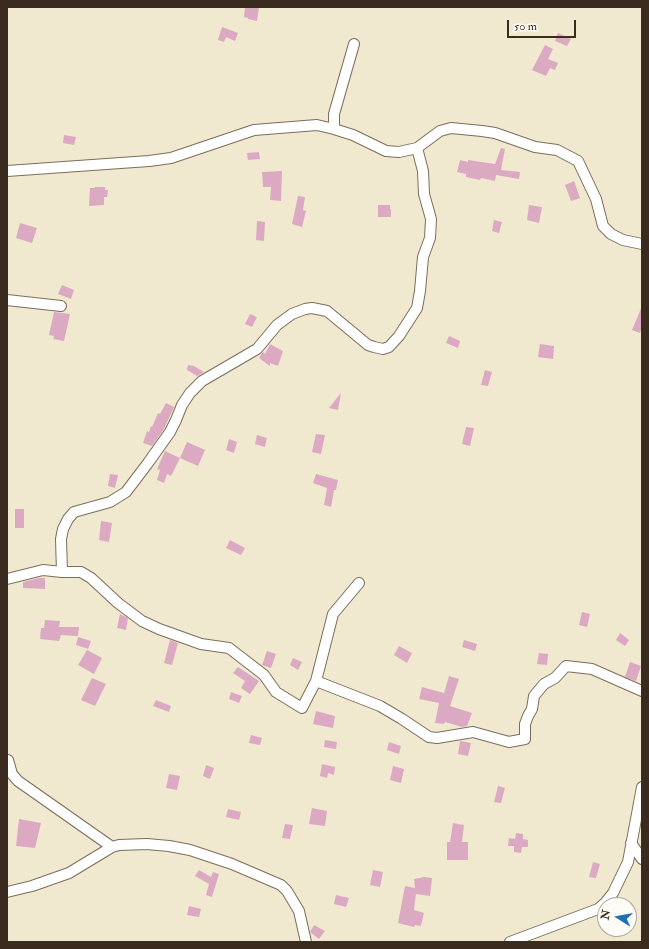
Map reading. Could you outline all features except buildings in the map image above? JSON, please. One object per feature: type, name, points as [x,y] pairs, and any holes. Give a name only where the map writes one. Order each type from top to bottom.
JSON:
[{"type":"street","points":[[334,129],[334,114],[354,44]]},
{"type":"street","points":[[7,171],[149,161],[171,158],[254,130],[317,125],[353,135],[386,151],[399,152],[417,148],[440,131],[452,128],[495,133],[535,147],[557,150],[578,161],[596,199],[603,226],[611,234],[623,240],[642,244]]},
{"type":"street","points":[[62,572],[62,529],[74,512],[110,502],[126,492],[170,432],[182,405],[190,393],[202,381],[257,349],[277,325],[292,314],[312,308],[327,311],[368,345],[383,349],[389,347],[400,336],[417,308],[424,257],[430,238],[431,219],[424,194],[423,171],[417,148]]},
{"type":"street","points":[[7,300],[61,306]]},
{"type":"street","points":[[7,579],[43,570],[81,572],[91,578],[118,603],[150,626],[200,644],[229,648],[264,675],[276,692],[302,708],[316,681],[333,614],[359,583]]},
{"type":"street","points":[[316,681],[380,706],[402,718],[429,737],[437,738],[473,732],[509,742],[525,739],[525,724],[532,709],[534,696],[544,684],[555,678],[566,666],[592,669],[642,691]]},
{"type":"street","points":[[8,760],[12,774],[18,781],[112,847]]},
{"type":"street","points":[[510,942],[598,909],[606,903],[620,880],[628,862],[642,787]]},
{"type":"street","points":[[631,843],[642,859]]},
{"type":"street","points":[[7,892],[32,886],[69,873],[112,847],[124,844],[169,846],[190,850],[232,864],[281,885],[299,911],[306,942]]}]
